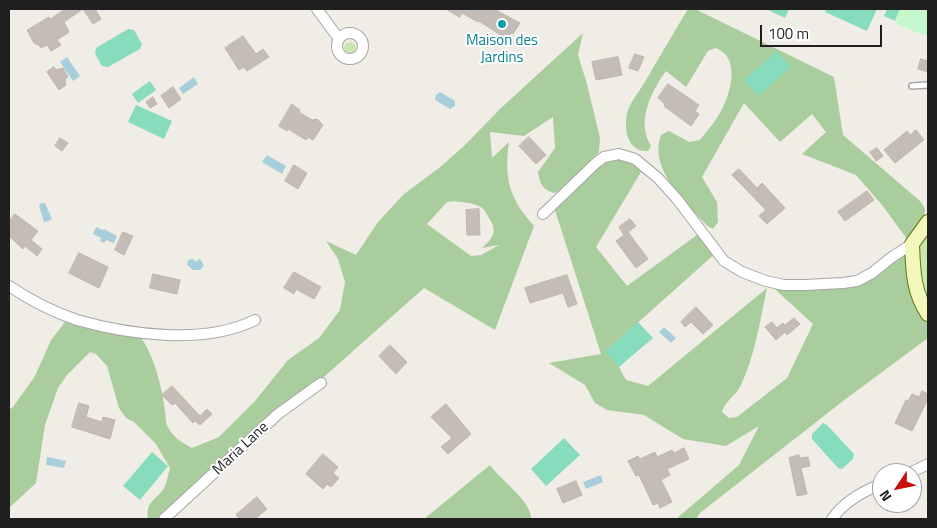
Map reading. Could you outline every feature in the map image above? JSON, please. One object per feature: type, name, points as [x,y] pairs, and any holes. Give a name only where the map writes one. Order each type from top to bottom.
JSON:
[{"type":"street","points":[[317,9],[339,39]]},
{"type":"street","points":[[543,214],[596,163],[604,157],[619,154],[635,159],[658,178],[677,199],[724,261],[742,272],[766,281],[784,285],[805,286],[843,283],[857,280],[872,273],[912,244],[928,222]]},
{"type":"street","points":[[912,244],[914,282],[919,298],[928,314]]},
{"type":"street","points":[[9,286],[51,310],[77,320],[135,332],[171,335],[200,334],[232,330],[255,320]]},
{"type":"street","name":"Maria Lane","points":[[164,519],[287,406],[321,383]]},
{"type":"street","points":[[832,519],[852,499],[872,487]]},
{"type":"lane","points":[[912,86],[928,85]]},
{"type":"green space","points":[[688,9],[695,9],[834,77],[843,135],[920,201],[925,209],[924,217],[909,239],[907,239],[882,205],[856,175],[802,154],[826,132],[812,114],[780,142],[744,103],[702,177],[717,202],[718,222],[713,229],[709,227],[690,208],[672,186],[665,173],[660,161],[658,148],[661,135],[669,131],[689,142],[700,140],[719,115],[728,95],[731,76],[731,67],[723,52],[715,48],[708,51],[686,87],[666,71],[655,88],[647,107],[645,127],[651,146],[648,151],[635,147],[631,143],[626,130],[628,110],[632,102]]},
{"type":"green space","points":[[766,9],[789,9],[785,18]]},
{"type":"green space","points":[[827,9],[877,9],[867,31],[825,12]]},
{"type":"green space","points":[[887,9],[900,9],[895,21],[884,16]]},
{"type":"green space","points":[[900,9],[928,9],[928,36],[895,24]]},
{"type":"green space","points":[[128,29],[134,30],[142,44],[140,49],[108,67],[102,66],[95,54],[96,48]]},
{"type":"green space","points":[[583,33],[578,55],[600,138],[599,152],[565,189],[554,193],[547,190],[541,183],[538,172],[555,148],[553,117],[524,136],[490,132],[492,158],[509,142],[507,167],[510,187],[519,206],[534,226],[495,330],[424,288],[164,519],[148,519],[147,513],[152,502],[165,486],[170,468],[156,444],[134,422],[126,418],[119,408],[107,366],[96,354],[90,352],[67,375],[58,388],[45,425],[36,483],[9,508],[9,410],[35,376],[51,340],[69,317],[115,326],[136,333],[147,347],[156,369],[164,402],[166,423],[173,435],[192,448],[219,437],[255,401],[288,360],[319,338],[340,310],[345,282],[338,259],[326,241],[356,255],[378,222],[404,194],[439,168],[464,146],[501,108]],"holes":[[[455,201],[482,208],[492,223],[494,231],[489,241],[482,248],[499,245],[481,255],[471,256],[427,224],[447,202]]]},
{"type":"green space","points":[[348,42],[352,42],[356,48],[352,54],[348,54],[344,50],[344,46]]},
{"type":"green space","points":[[777,51],[791,67],[758,96],[744,80]]},
{"type":"green space","points":[[150,81],[156,90],[138,103],[132,94]]},
{"type":"green space","points":[[136,105],[172,121],[164,139],[128,122]]},
{"type":"green space","points":[[611,154],[644,167],[596,247],[627,286],[701,232],[717,252],[606,351],[619,367],[626,380],[648,386],[767,288],[750,363],[740,387],[725,405],[722,412],[729,418],[737,417],[787,378],[813,324],[766,281],[857,281],[912,244],[914,282],[928,300],[928,338],[843,401],[700,513],[696,519],[676,519],[739,465],[759,426],[726,446],[683,439],[644,415],[607,410],[595,403],[585,385],[549,363],[601,354],[553,204]]},
{"type":"green space","points":[[928,222],[928,300],[914,282],[919,232]]},
{"type":"green space","points":[[638,322],[653,338],[619,367],[605,352]]},
{"type":"green space","points":[[823,423],[854,454],[853,459],[842,469],[838,468],[812,439],[812,434]]},
{"type":"green space","points":[[564,438],[580,455],[546,486],[531,469]]},
{"type":"green space","points":[[152,452],[168,466],[140,500],[123,486]]},
{"type":"green space","points":[[490,465],[521,498],[530,512],[531,519],[424,519]]},
{"type":"water","points":[[67,57],[80,76],[73,81],[60,62]]},
{"type":"water","points":[[194,77],[198,84],[183,94],[179,88]]},
{"type":"water","points":[[440,92],[455,101],[455,106],[450,109],[435,100],[436,95]]},
{"type":"water","points":[[267,155],[286,166],[282,174],[262,162]]},
{"type":"water","points":[[41,203],[45,203],[52,219],[49,221],[44,222],[39,206]]},
{"type":"water","points":[[96,227],[117,236],[114,243],[106,240],[104,243],[100,241],[101,238],[93,234]]},
{"type":"water","points":[[192,259],[197,262],[198,259],[201,260],[204,266],[200,270],[193,270],[187,265],[188,260]]},
{"type":"water","points":[[664,327],[676,338],[671,343],[659,332]]},
{"type":"water","points":[[47,457],[66,461],[64,468],[46,465]]},
{"type":"water","points":[[601,475],[603,482],[586,489],[583,482]]},
{"type":"building","points":[[65,9],[83,9],[64,22],[69,32],[57,40],[61,45],[51,51],[47,45],[41,48],[38,44],[34,43],[27,30]]},
{"type":"building","points":[[83,9],[95,9],[101,19],[93,24]]},
{"type":"building","name":"Maison des Jardins","points":[[446,9],[494,9],[520,23],[513,34],[511,33],[507,39],[479,21],[462,13],[460,17]]},
{"type":"building","points":[[243,36],[256,54],[263,49],[269,57],[247,71],[244,67],[239,70],[225,48]]},
{"type":"building","points":[[635,54],[644,57],[638,71],[629,68]]},
{"type":"building","points":[[618,57],[622,75],[596,80],[592,62]]},
{"type":"building","points":[[921,59],[928,61],[928,72],[918,69]]},
{"type":"building","points":[[54,67],[56,70],[63,68],[68,77],[65,79],[66,85],[59,90],[47,72]]},
{"type":"building","points":[[668,84],[699,105],[695,111],[699,114],[691,126],[664,106],[665,104],[658,98]]},
{"type":"building","points":[[173,87],[181,99],[169,108],[161,96]]},
{"type":"building","points":[[153,97],[157,104],[150,108],[146,102]]},
{"type":"building","points":[[292,104],[300,110],[299,112],[312,120],[317,119],[323,125],[313,140],[308,137],[306,140],[279,126]]},
{"type":"building","points":[[916,130],[924,140],[895,163],[884,150],[907,131],[910,135]]},
{"type":"building","points":[[529,137],[546,155],[536,164],[519,146]]},
{"type":"building","points":[[60,138],[68,143],[62,151],[55,146]]},
{"type":"building","points":[[877,148],[883,156],[876,161],[870,152]]},
{"type":"building","points":[[294,165],[307,173],[298,189],[285,181]]},
{"type":"building","points":[[739,169],[757,188],[762,183],[785,208],[767,224],[759,216],[766,210],[732,175]]},
{"type":"building","points":[[867,191],[874,200],[845,221],[838,212]]},
{"type":"building","points":[[479,209],[480,235],[467,235],[466,210]]},
{"type":"building","points":[[15,214],[38,231],[31,240],[42,249],[37,256],[25,246],[23,249],[9,236],[9,222]]},
{"type":"building","points":[[630,219],[636,226],[628,232],[648,259],[636,268],[616,241],[624,235],[619,227]]},
{"type":"building","points":[[123,232],[133,236],[124,255],[115,250]]},
{"type":"building","points":[[79,253],[108,267],[99,288],[69,273]]},
{"type":"building","points":[[294,272],[321,287],[314,299],[296,289],[294,294],[284,288]]},
{"type":"building","points":[[153,274],[180,280],[177,294],[150,288]]},
{"type":"building","points":[[567,275],[577,304],[568,307],[563,293],[530,303],[525,288]]},
{"type":"building","points":[[696,307],[713,325],[703,334],[691,322],[685,327],[681,322]]},
{"type":"building","points":[[794,318],[800,324],[787,335],[785,332],[776,340],[765,327],[772,322],[777,328]]},
{"type":"building","points":[[390,345],[407,362],[396,374],[379,356]]},
{"type":"building","points":[[172,386],[200,416],[207,409],[212,414],[200,425],[195,421],[193,423],[175,403],[172,405],[162,395]]},
{"type":"building","points":[[922,391],[928,394],[928,399],[912,431],[895,423],[906,400],[908,401],[912,394],[919,397]]},
{"type":"building","points":[[79,403],[89,406],[86,417],[102,422],[103,417],[115,420],[110,439],[72,427]]},
{"type":"building","points":[[446,404],[471,434],[448,454],[441,447],[452,438],[431,417]]},
{"type":"building","points":[[684,448],[689,459],[667,469],[670,475],[661,480],[672,502],[660,508],[658,503],[653,505],[639,475],[636,476],[628,461],[638,456],[640,459],[655,452],[657,457],[672,450],[674,453]]},
{"type":"building","points":[[323,454],[338,467],[333,473],[339,478],[331,487],[327,484],[323,489],[306,474]]},
{"type":"building","points":[[799,455],[800,458],[808,457],[810,466],[801,468],[807,494],[797,496],[789,458]]},
{"type":"building","points":[[576,481],[582,495],[563,503],[557,489]]},
{"type":"building","points":[[257,497],[267,509],[255,519],[240,519],[236,515]]},
{"type":"place","name":"Maison des Jardins","points":[[502,24]]}]
